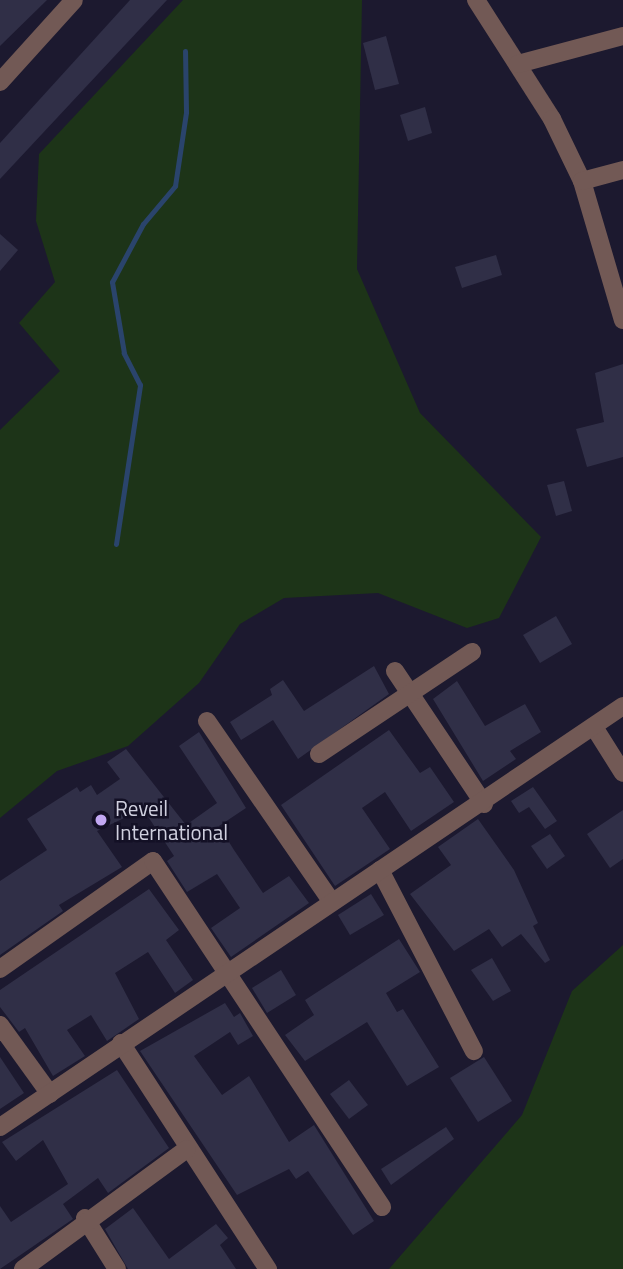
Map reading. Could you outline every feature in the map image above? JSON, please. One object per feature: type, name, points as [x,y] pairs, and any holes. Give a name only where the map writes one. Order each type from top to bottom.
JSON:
[{"type":"street","points":[[0,82],[74,0]]},
{"type":"street","points":[[476,0],[517,64],[582,181],[623,320]]},
{"type":"street","points":[[517,64],[623,36]]},
{"type":"street","points":[[582,181],[623,170]]},
{"type":"street","points":[[319,754],[472,652]]},
{"type":"street","points":[[396,671],[484,804]]},
{"type":"street","points":[[0,1126],[380,870],[484,804],[623,705]]},
{"type":"street","points":[[207,721],[332,902]]},
{"type":"street","points":[[594,727],[623,773]]},
{"type":"street","points":[[0,969],[153,861],[382,1208]]},
{"type":"street","points":[[380,870],[474,1051]]},
{"type":"street","points":[[0,1025],[50,1094]]},
{"type":"street","points":[[121,1043],[187,1149],[268,1269]]},
{"type":"street","points":[[23,1269],[85,1218],[187,1149]]},
{"type":"street","points":[[85,1218],[117,1269]]},
{"type":"green space","points":[[183,0],[362,0],[357,269],[420,413],[541,537],[499,618],[467,628],[378,593],[284,598],[240,624],[199,683],[128,746],[57,771],[0,818],[0,430],[60,371],[19,323],[55,282],[36,221],[39,154]]},
{"type":"green space","points":[[623,945],[623,1269],[389,1269],[522,1115],[572,991]]},
{"type":"building","points":[[0,0],[47,0],[0,46]]},
{"type":"building","points":[[130,0],[167,0],[0,179],[0,143]]},
{"type":"building","points":[[386,36],[399,84],[375,90],[363,43]]},
{"type":"building","points":[[425,107],[432,133],[408,141],[400,115]]},
{"type":"building","points":[[0,234],[18,250],[0,271]]},
{"type":"building","points":[[496,255],[502,275],[462,288],[455,267]]},
{"type":"building","points":[[623,364],[623,457],[587,467],[576,429],[604,422],[595,373]]},
{"type":"building","points":[[564,481],[572,511],[556,516],[547,485]]},
{"type":"building","points":[[556,616],[572,644],[540,663],[523,635]]},
{"type":"building","points":[[374,666],[389,694],[298,759],[273,720],[241,740],[230,722],[272,695],[270,689],[283,680],[304,711]]},
{"type":"building","points":[[457,681],[485,726],[525,704],[541,732],[510,751],[516,759],[483,781],[433,699]]},
{"type":"building","points":[[389,730],[420,773],[430,767],[454,802],[411,831],[385,792],[362,808],[390,849],[335,886],[281,805]]},
{"type":"building","points":[[199,732],[246,808],[219,826],[234,850],[263,893],[289,876],[309,903],[231,957],[211,928],[240,908],[217,874],[187,892],[167,861],[174,856],[143,809],[97,831],[122,867],[59,905],[63,911],[0,955],[0,881],[47,850],[27,819],[77,787],[80,792],[91,785],[97,795],[120,779],[107,762],[126,749],[186,825],[217,803],[179,746]]},
{"type":"building","points":[[533,787],[557,821],[545,829],[529,807],[519,813],[511,801]]},
{"type":"building","points":[[623,810],[623,859],[610,868],[587,834]]},
{"type":"building","points":[[478,819],[514,870],[538,923],[533,926],[550,960],[545,963],[521,934],[502,947],[489,929],[454,951],[410,894],[451,865],[438,847]]},
{"type":"building","points":[[550,834],[565,856],[547,869],[531,846]]},
{"type":"building","points":[[149,889],[179,930],[166,940],[193,980],[175,993],[148,952],[115,973],[139,1019],[107,1041],[91,1015],[67,1030],[85,1056],[53,1076],[25,1028],[19,1032],[0,1007],[0,990]]},
{"type":"building","points":[[371,894],[384,915],[350,935],[338,915]]},
{"type":"building","points":[[399,939],[420,972],[386,993],[397,1012],[403,1009],[439,1067],[407,1086],[367,1022],[305,1061],[285,1035],[314,1015],[305,1000]]},
{"type":"building","points":[[492,958],[511,991],[493,1001],[471,970]]},
{"type":"building","points":[[281,970],[296,995],[267,1013],[252,988]]},
{"type":"building","points":[[225,1003],[234,1017],[240,1013],[253,1036],[238,1045],[230,1032],[194,1056],[222,1095],[249,1076],[289,1142],[314,1125],[374,1221],[353,1235],[308,1171],[296,1179],[289,1169],[237,1195],[140,1051]]},
{"type":"building","points":[[0,1057],[24,1093],[0,1109]]},
{"type":"building","points":[[484,1057],[512,1101],[478,1122],[450,1078]]},
{"type":"building","points":[[117,1070],[169,1148],[108,1193],[98,1178],[63,1204],[73,1219],[0,1269],[0,1206],[11,1222],[68,1184],[43,1140],[16,1161],[2,1142]]},
{"type":"building","points":[[349,1080],[368,1105],[349,1119],[330,1094]]},
{"type":"building","points":[[446,1127],[454,1139],[391,1185],[381,1169]]},
{"type":"building","points":[[133,1208],[169,1259],[216,1224],[228,1238],[220,1245],[236,1269],[128,1269],[105,1229]]},
{"type":"waterway","points":[[116,544],[140,385],[124,353],[112,282],[143,224],[175,186],[186,112],[185,51]]},
{"type":"place","name":"Reveil International","points":[[101,820]]}]
